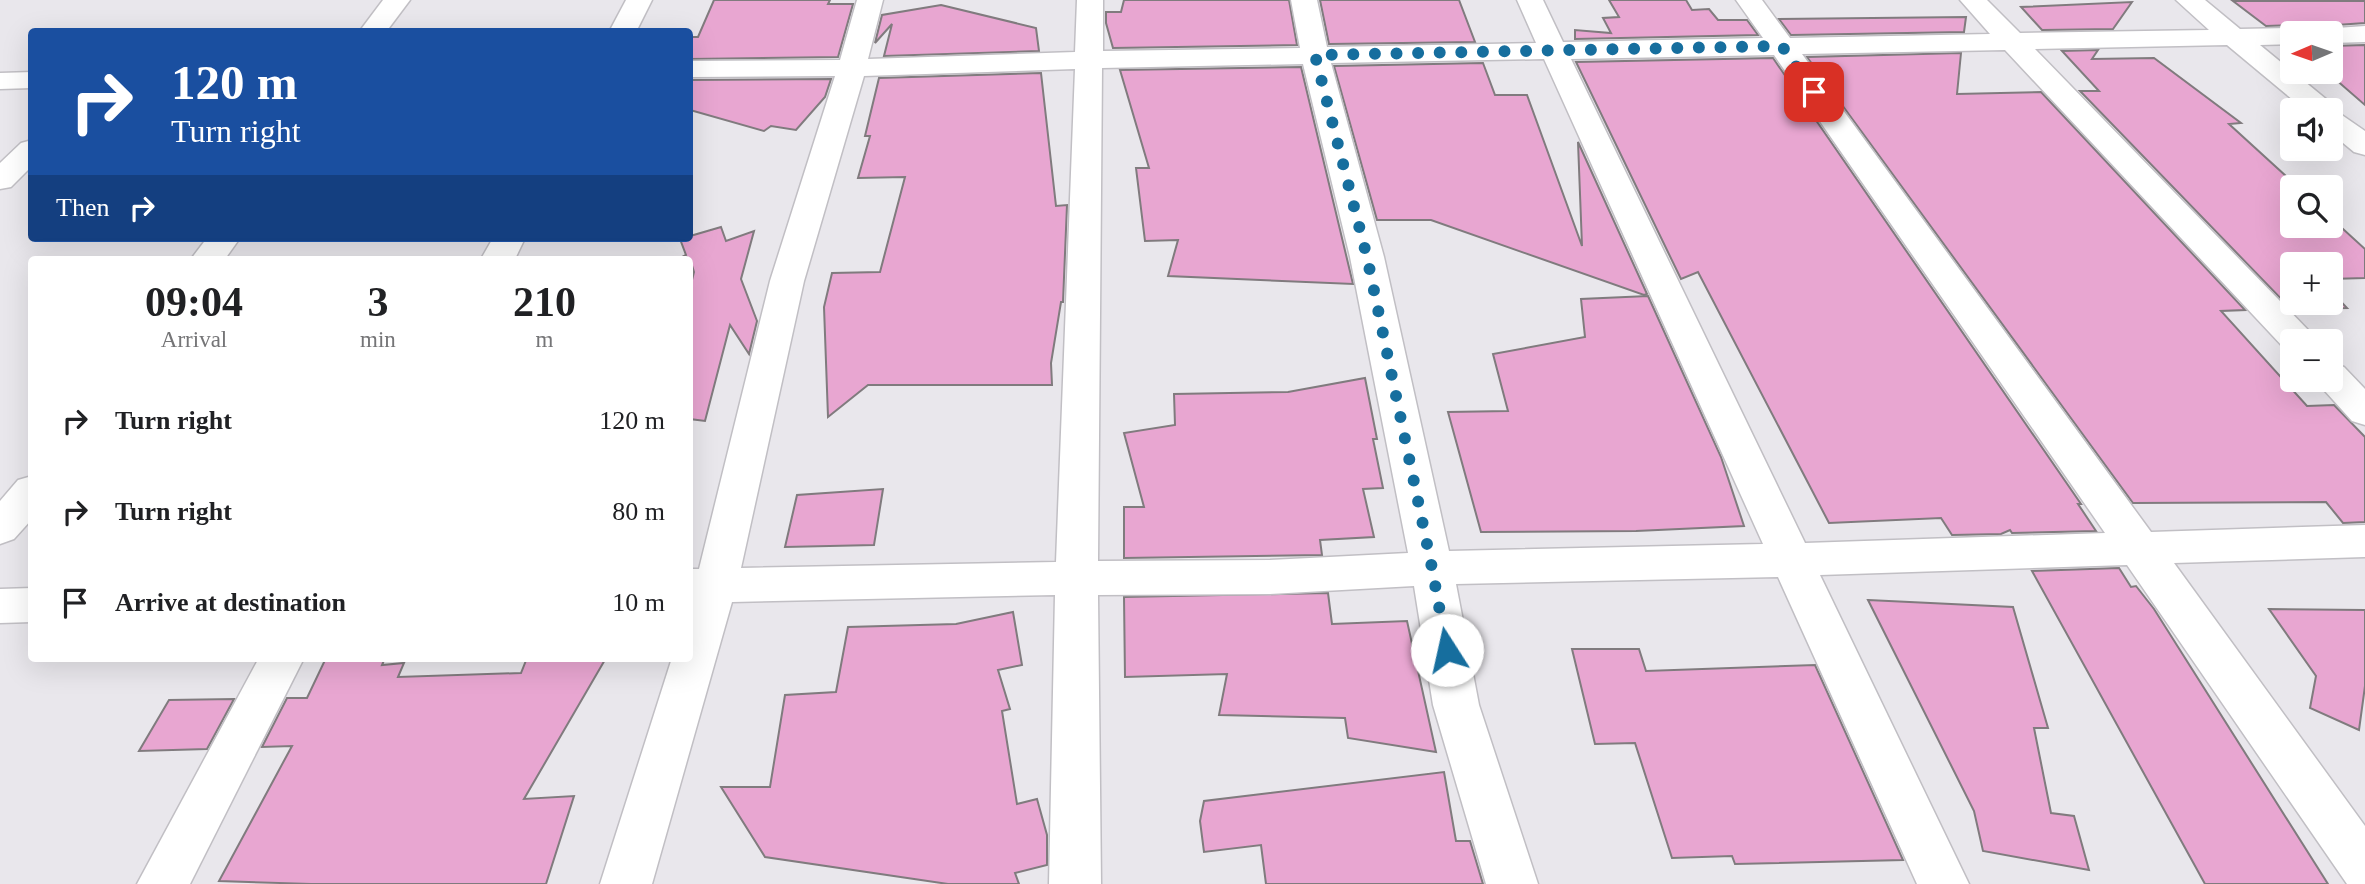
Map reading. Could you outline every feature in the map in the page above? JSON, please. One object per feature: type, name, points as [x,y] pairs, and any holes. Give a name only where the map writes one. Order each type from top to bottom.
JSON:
[{"type":"street","points":[[375,28],[397,0]]},
{"type":"street","points":[[624,28],[639,0]]},
{"type":"street","points":[[693,625],[787,281],[870,0]]},
{"type":"street","points":[[1075,884],[1077,578],[1090,0]]},
{"type":"street","points":[[1304,0],[1315,55],[1367,257],[1432,568],[1456,705],[1512,884]]},
{"type":"street","points":[[1530,0],[1943,884]]},
{"type":"street","points":[[1749,0],[2365,867]]},
{"type":"street","points":[[1973,0],[2287,329]]},
{"type":"street","points":[[2189,0],[2308,98]]},
{"type":"street","points":[[2343,35],[2365,34]]},
{"type":"street","points":[[693,69],[852,68],[1090,60],[2280,36]]},
{"type":"street","points":[[0,81],[28,80]]},
{"type":"street","points":[[2343,128],[2365,146]]},
{"type":"street","points":[[0,180],[28,153]]},
{"type":"street","points":[[210,256],[221,242]]},
{"type":"street","points":[[2343,389],[2365,412]]},
{"type":"street","points":[[0,528],[28,496]]},
{"type":"street","points":[[703,586],[1270,577],[1432,568],[1577,567],[2365,541]]},
{"type":"street","points":[[0,606],[28,605]]},
{"type":"street","points":[[163,884],[280,662]]},
{"type":"street","points":[[626,884],[683,662]]},
{"type":"building","points":[[714,0],[830,0],[828,4],[853,4],[838,57],[693,59],[693,37],[698,37]]},
{"type":"building","points":[[1124,0],[1289,0],[1297,45],[1113,48],[1106,12],[1121,12]]},
{"type":"building","points":[[1320,0],[1459,0],[1475,42],[1329,44]]},
{"type":"building","points":[[1609,0],[1686,0],[1692,10],[1709,9],[1718,20],[1747,20],[1758,35],[1575,39],[1575,30],[1611,33],[1603,18],[1619,17]]},
{"type":"building","points":[[2233,1],[2365,1],[2365,23],[2280,21],[2280,25],[2266,26]]},
{"type":"building","points":[[2132,2],[2113,29],[2042,30],[2021,7]]},
{"type":"building","points":[[941,5],[1036,28],[1039,51],[884,56],[892,24],[875,43],[882,15]]},
{"type":"building","points":[[1966,17],[1964,32],[1791,35],[1779,19]]},
{"type":"building","points":[[2365,45],[2365,105],[2341,84],[2343,84],[2343,46]]},
{"type":"building","points":[[2098,50],[2092,59],[2154,58],[2241,123],[2229,124],[2285,175],[2280,175],[2280,238],[2343,238],[2343,229],[2365,249],[2365,278],[2343,279],[2343,252],[2280,252],[2280,298],[2080,91],[2099,91],[2062,51]]},
{"type":"building","points":[[1961,53],[1957,94],[2041,92],[2245,310],[2221,311],[2280,376],[2280,392],[2294,392],[2307,406],[2334,405],[2365,437],[2365,522],[2343,523],[2326,502],[2133,503],[1807,57]]},
{"type":"building","points":[[1773,58],[2081,504],[2078,504],[2096,531],[2012,533],[2010,530],[2001,534],[1952,535],[1941,518],[1829,523],[1698,272],[1681,279],[1576,62]]},
{"type":"building","points":[[1483,63],[1495,95],[1527,95],[1582,246],[1578,142],[1647,294],[1431,220],[1377,220],[1334,66]]},
{"type":"building","points":[[1301,67],[1353,284],[1168,276],[1178,240],[1145,241],[1136,168],[1149,168],[1120,70]]},
{"type":"building","points":[[1041,73],[1056,206],[1067,205],[1063,302],[1051,363],[1052,385],[868,385],[828,417],[824,307],[832,273],[880,272],[905,177],[858,178],[870,136],[865,136],[879,78]]},
{"type":"building","points":[[831,79],[825,97],[796,130],[771,126],[764,131],[693,111],[693,80]]},
{"type":"building","points":[[721,227],[726,241],[754,231],[741,279],[757,321],[749,354],[730,325],[705,421],[693,419],[693,256],[684,256],[686,255],[681,242],[693,242],[693,235]]},
{"type":"building","points":[[1648,296],[1721,457],[1744,526],[1636,531],[1481,532],[1448,412],[1508,411],[1493,354],[1585,337],[1581,299]]},
{"type":"building","points":[[1365,378],[1383,488],[1363,489],[1374,537],[1320,540],[1322,555],[1124,558],[1124,507],[1144,507],[1124,433],[1175,425],[1174,394],[1288,392]]},
{"type":"building","points":[[883,489],[874,545],[785,547],[797,495]]},
{"type":"building","points":[[2119,568],[2131,587],[2136,586],[2154,609],[2328,884],[2205,884],[2032,571]]},
{"type":"building","points":[[1328,593],[1332,624],[1407,621],[1436,752],[1348,738],[1345,718],[1219,715],[1227,674],[1125,677],[1124,597]]},
{"type":"building","points":[[1868,600],[2013,607],[2048,728],[2034,728],[2051,813],[2074,816],[2089,870],[1983,851],[1974,811]]},
{"type":"building","points":[[2269,609],[2365,610],[2365,686],[2359,730],[2310,708],[2316,676]]},
{"type":"building","points":[[1013,612],[1022,665],[998,670],[1010,709],[1002,711],[1017,804],[1037,799],[1047,835],[1047,865],[1015,873],[1019,884],[948,884],[765,857],[721,787],[770,787],[785,695],[836,692],[848,627],[956,624]]},
{"type":"building","points":[[1572,649],[1639,649],[1646,671],[1815,665],[1903,860],[1735,864],[1732,856],[1672,858],[1635,743],[1595,744]]},
{"type":"building","points":[[324,662],[383,662],[382,665],[404,663],[398,677],[521,673],[525,662],[604,662],[524,799],[574,796],[546,884],[311,884],[219,881],[292,746],[262,747],[287,698],[307,698]]},
{"type":"building","points":[[234,699],[207,749],[139,751],[169,700]]},
{"type":"building","points":[[1444,772],[1456,841],[1470,841],[1483,884],[1266,884],[1261,845],[1204,852],[1200,821],[1204,801]]},
{"type":"route","points":[[1447,650],[1367,257],[1315,55],[1782,46],[1814,92]]}]
